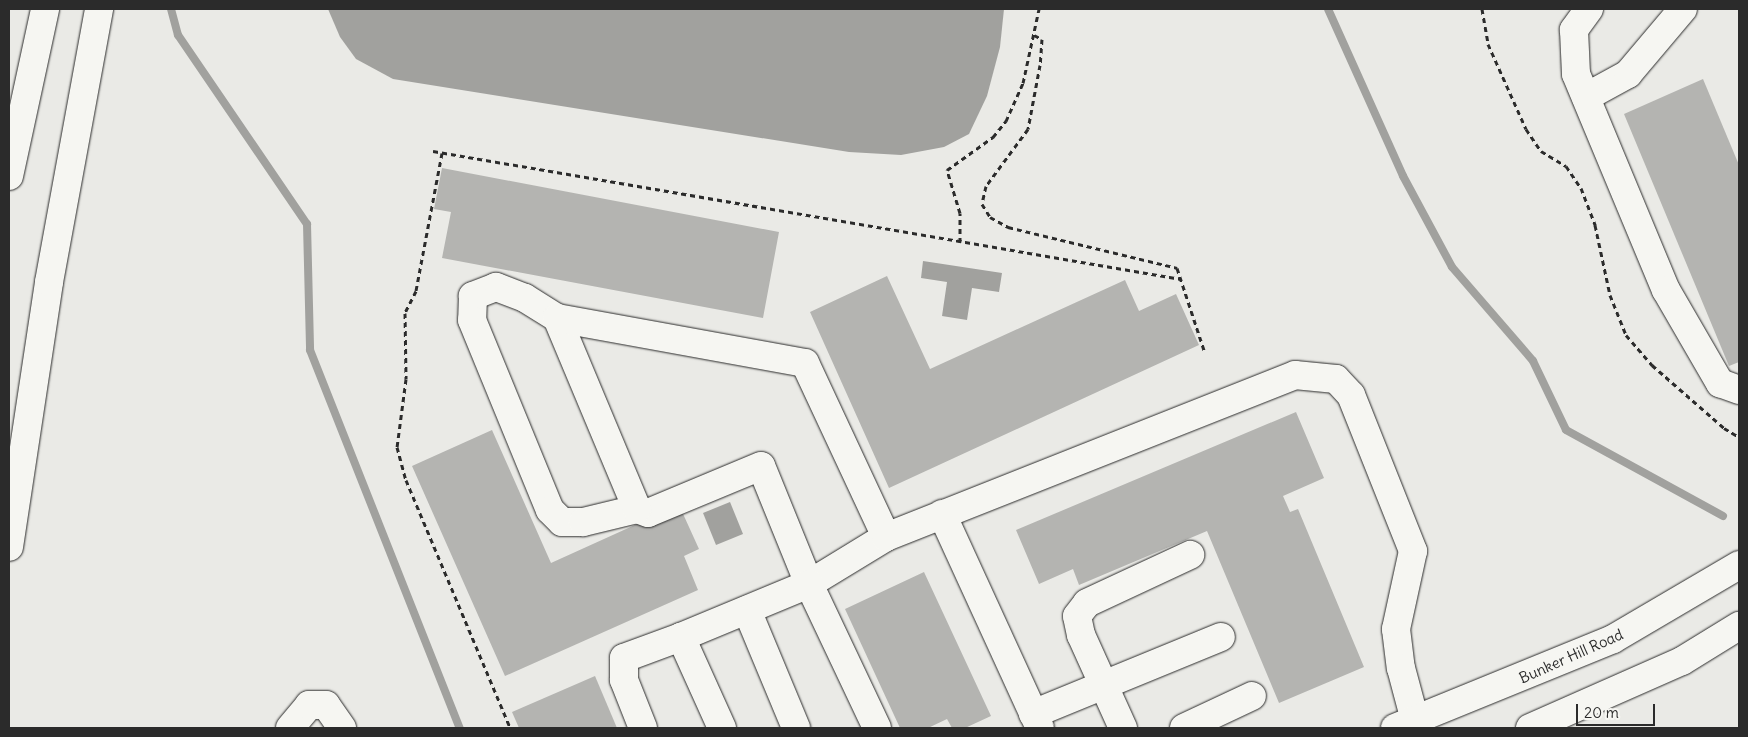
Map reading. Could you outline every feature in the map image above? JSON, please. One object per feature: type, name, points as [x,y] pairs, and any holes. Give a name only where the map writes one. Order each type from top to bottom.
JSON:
[{"type":"main road","points":[[9,176],[46,9]]},
{"type":"main road","points":[[9,547],[54,255],[99,9]]},
{"type":"main road","points":[[1589,9],[1574,30],[1576,74],[1666,290],[1720,383],[1739,390]]},
{"type":"main road","points":[[1586,97],[1628,74],[1683,9]]},
{"type":"main road","points":[[877,728],[809,584],[761,466],[648,513],[637,509],[583,522],[562,522],[550,510],[472,320],[474,296],[496,287],[525,298],[557,318],[805,363],[886,537]]},
{"type":"main road","points":[[557,318],[637,509]]},
{"type":"main road","points":[[643,728],[624,680],[624,658],[681,637],[809,584],[886,537],[1295,375],[1336,379],[1351,395],[1413,551],[1396,629],[1409,726]]},
{"type":"main road","points":[[942,514],[1037,721],[1102,686],[1221,637]]},
{"type":"main road","points":[[1122,728],[1081,635],[1077,616],[1087,603],[1190,555]]},
{"type":"main road","name":"Bunker Hill Road","points":[[1409,726],[1613,638],[1739,565]]},
{"type":"main road","points":[[747,610],[796,728]]},
{"type":"main road","points":[[1530,728],[1682,661],[1739,626]]},
{"type":"main road","points":[[681,637],[722,728]]},
{"type":"main road","points":[[1184,728],[1252,696]]},
{"type":"main road","points":[[290,728],[309,705],[326,705],[342,728]]},
{"type":"path","points":[[960,242],[960,213],[947,170],[993,138],[1006,121],[1023,83],[1039,9]]},
{"type":"path","points":[[1482,9],[1488,44],[1526,129],[1541,151],[1566,166],[1581,188],[1595,225],[1610,296],[1626,335],[1652,365],[1724,428],[1739,437]]},
{"type":"path","points":[[1034,35],[1042,39],[1040,65],[1028,129],[986,186],[982,204],[990,217],[1008,227],[1177,268],[1205,353]]},
{"type":"path","points":[[433,152],[1180,279]]},
{"type":"path","points":[[442,153],[416,291],[405,313],[406,379],[397,447],[406,480],[510,728]]},
{"type":"shaded area","points":[[328,9],[1004,9],[1000,47],[987,96],[969,134],[944,147],[901,155],[849,152],[393,79],[356,59],[340,37]]},
{"type":"shaded area","points":[[923,261],[1002,273],[999,292],[972,288],[967,320],[942,316],[947,282],[921,278]]},
{"type":"shaded area","points":[[730,502],[743,534],[716,545],[703,513]]},
{"type":"building","points":[[1703,79],[1739,165],[1739,362],[1729,366],[1624,114]]},
{"type":"building","points":[[442,168],[779,232],[763,318],[442,258],[451,212],[434,209]]},
{"type":"building","points":[[887,276],[930,369],[1125,280],[1139,311],[1176,294],[1199,345],[889,488],[810,312]]},
{"type":"building","points":[[1296,412],[1324,478],[1283,496],[1290,512],[1298,509],[1364,667],[1279,703],[1207,531],[1079,585],[1073,569],[1039,584],[1016,530]]},
{"type":"building","points":[[492,430],[551,563],[679,505],[699,549],[684,556],[698,590],[505,676],[412,466]]},
{"type":"building","points":[[924,572],[991,716],[965,728],[952,728],[947,719],[928,728],[900,728],[845,609]]},
{"type":"building","points":[[595,676],[617,728],[519,728],[512,712]]},
{"type":"waterway","points":[[171,9],[178,35],[307,224],[310,350],[460,728]]},
{"type":"waterway","points":[[1328,9],[1403,176],[1452,267],[1533,361],[1566,430],[1723,516]]}]
